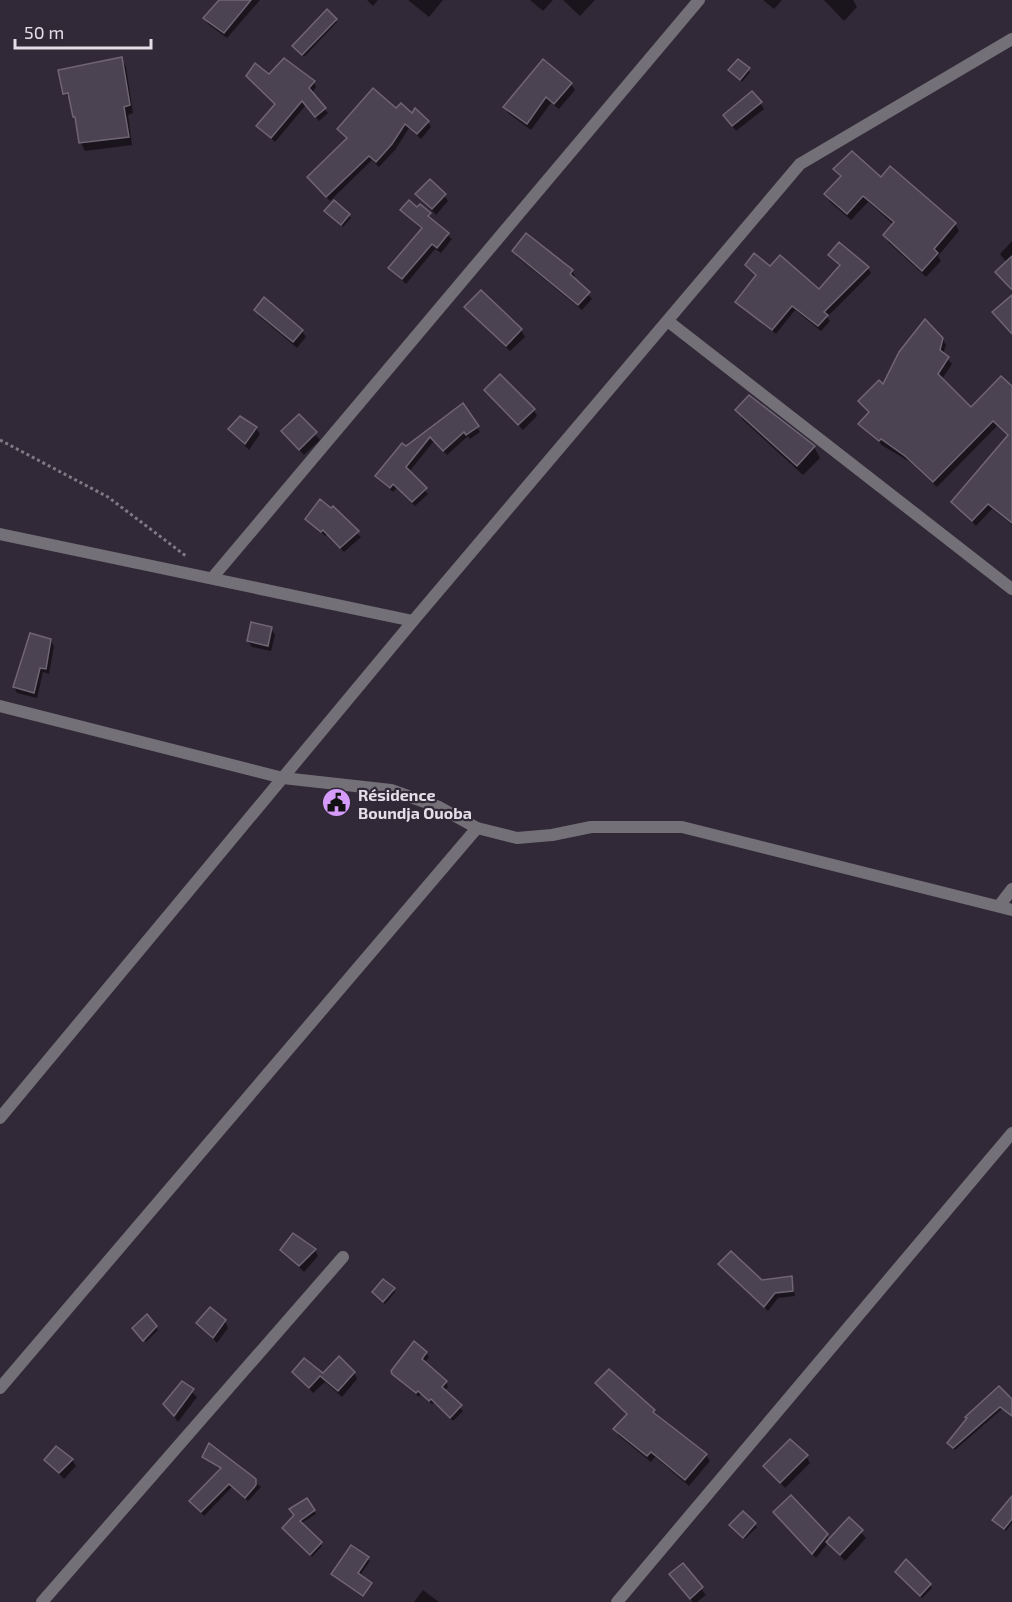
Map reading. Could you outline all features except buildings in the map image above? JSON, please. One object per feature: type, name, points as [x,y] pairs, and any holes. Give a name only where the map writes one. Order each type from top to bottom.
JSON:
[{"type":"street","points":[[213,578],[699,0]]},
{"type":"street","points":[[0,1118],[413,621],[669,322],[800,164],[1012,39]]},
{"type":"street","points":[[669,322],[1012,589]]},
{"type":"street","points":[[0,534],[413,621]]},
{"type":"street","points":[[0,706],[283,778],[391,790],[439,807],[477,828],[517,838],[552,835],[591,827],[682,827],[1012,910]]},
{"type":"street","points":[[0,1388],[477,828]]},
{"type":"street","points":[[999,906],[1012,889]]},
{"type":"street","points":[[617,1602],[1012,1133]]},
{"type":"street","points":[[42,1602],[343,1257]]},
{"type":"path","points":[[0,440],[108,497],[187,557]]},
{"type":"place","name":"Résidence Boundja Ouoba","points":[[337,803]]}]
